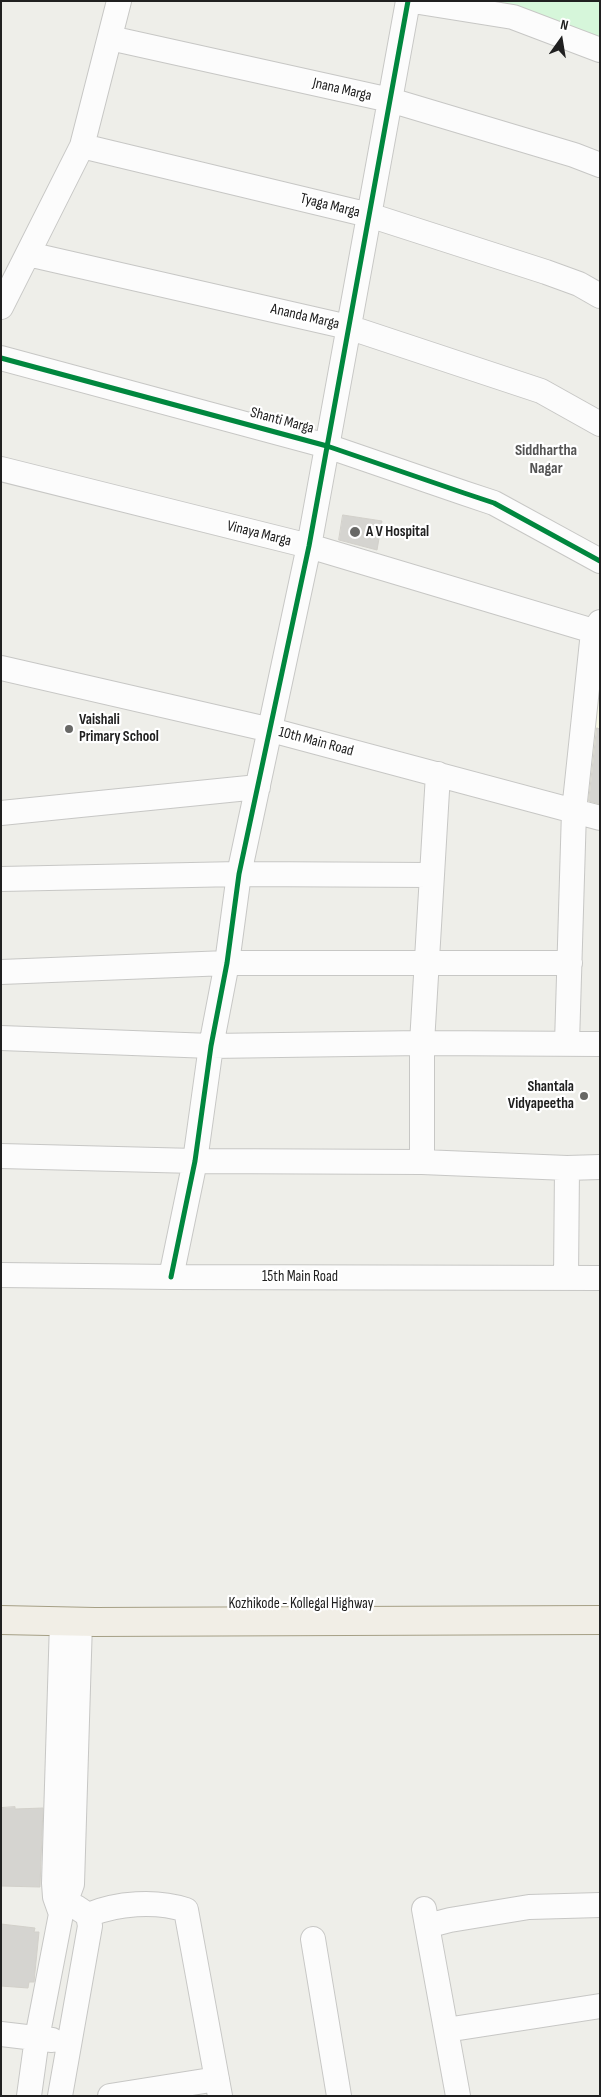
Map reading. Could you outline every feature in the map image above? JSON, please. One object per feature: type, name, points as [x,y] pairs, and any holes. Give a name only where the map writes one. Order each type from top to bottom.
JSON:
[{"type":"main road","name":"Kozhikode - Kollegal Highway","points":[[1,1604],[600,1607]]},
{"type":"main road","points":[[1,1620],[71,1622],[600,1620]]},
{"type":"street","points":[[171,1277],[195,1162],[211,1046],[227,963],[240,874],[309,546],[408,1]]},
{"type":"street","points":[[413,1],[513,17],[600,50]]},
{"type":"street","points":[[1,307],[82,146],[118,3]]},
{"type":"street","name":"Jnana Marga","points":[[110,38],[390,100],[574,155],[600,165]]},
{"type":"street","name":"Tyaga Marga","points":[[82,146],[369,215],[546,272],[579,284],[600,296]]},
{"type":"street","name":"Ananda Marga","points":[[28,254],[348,327],[541,391],[600,424]]},
{"type":"street","name":"Shanti Marga","points":[[1,358],[327,446],[494,503],[600,561]]},
{"type":"street","name":"Vinaya Marga","points":[[1,469],[309,546],[598,629]]},
{"type":"street","points":[[566,1043],[574,811],[598,629]]},
{"type":"street","name":"10th Main Road","points":[[1,668],[271,730],[600,818]]},
{"type":"street","points":[[422,1162],[422,1043],[430,875],[438,774]]},
{"type":"street","points":[[1,813],[258,787]]},
{"type":"street","points":[[1,879],[240,874],[430,875]]},
{"type":"street","points":[[1,972],[227,963],[570,963]]},
{"type":"street","points":[[1,1038],[211,1046],[422,1043],[600,1044]]},
{"type":"street","points":[[1,1156],[195,1162],[422,1162],[567,1168],[600,1167]]},
{"type":"street","points":[[566,1278],[567,1168]]},
{"type":"street","name":"15th Main Road","points":[[1,1275],[600,1278]]},
{"type":"street","points":[[29,2096],[37,2038],[64,1908],[72,1884],[71,1622]]},
{"type":"street","points":[[88,1915],[103,1909],[126,1904],[175,1906],[186,1910],[218,2087],[110,2096]]},
{"type":"street","points":[[458,2096],[425,1918],[450,1920],[529,1907],[600,1905]]},
{"type":"street","points":[[60,2096],[90,1926],[88,1915],[85,1912],[64,1908]]},
{"type":"street","points":[[313,1940],[339,2096]]},
{"type":"street","points":[[446,2030],[600,2006]]},
{"type":"street","points":[[1,2034],[69,2042]]},
{"type":"shaded area","points":[[600,673],[600,814],[582,809]]},
{"type":"green space","points":[[479,1],[600,1],[600,40]]},
{"type":"building","points":[[343,515],[382,521],[377,550],[339,540]]},
{"type":"building","points":[[597,728],[600,729],[600,804],[589,801]]},
{"type":"building","points":[[15,1807],[15,1809],[43,1808],[40,1887],[1,1886],[1,1808]]},
{"type":"building","points":[[1,1924],[35,1928],[34,1932],[39,1932],[34,1982],[29,1982],[28,1988],[1,1986]]},
{"type":"cycle path","points":[[171,1277],[195,1161],[211,1046],[227,963],[239,874],[309,546],[408,1]]},
{"type":"cycle path","points":[[1,358],[327,446],[494,503],[600,561]]},
{"type":"place","name":"A V Hospital","points":[[355,532]]},
{"type":"place","name":"Vaishali Primary School","points":[[69,729]]},
{"type":"place","name":"Shantala Vidyapeetha","points":[[584,1096]]},
{"type":"district","name":"Siddhartha Nagar","points":[[546,460]]}]
